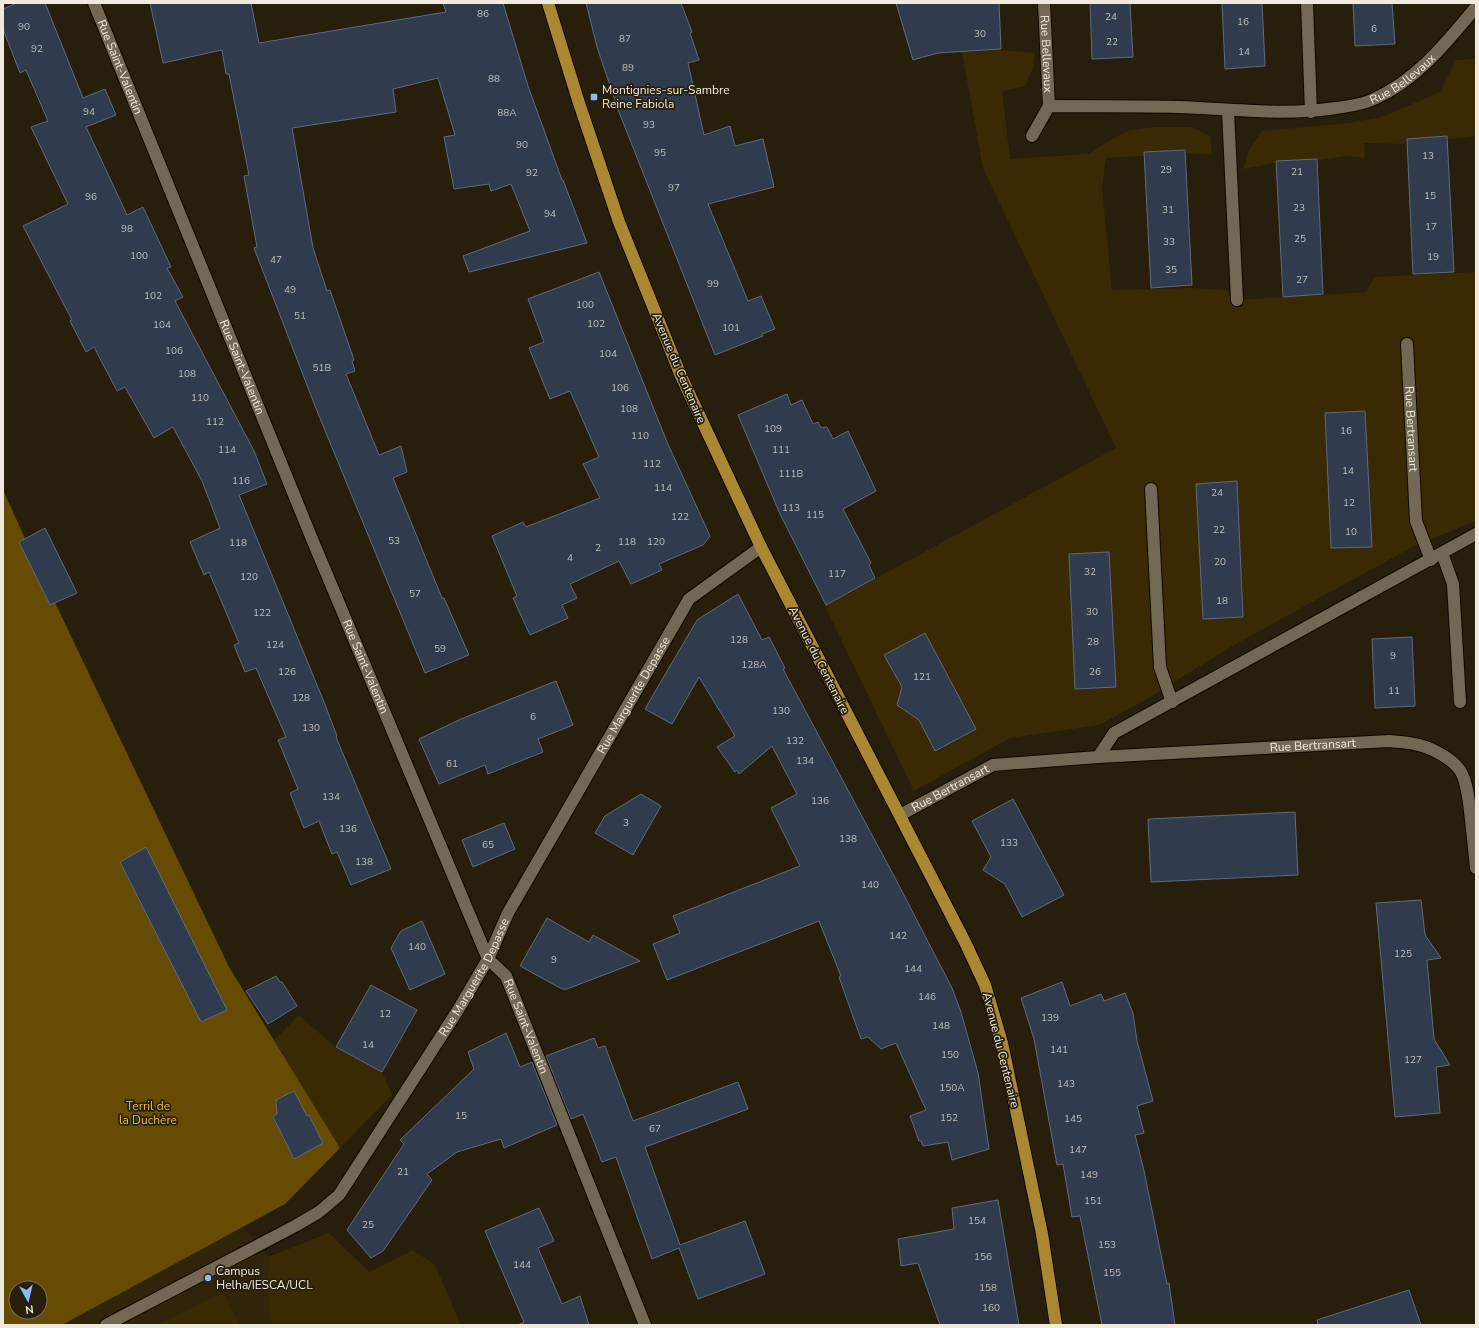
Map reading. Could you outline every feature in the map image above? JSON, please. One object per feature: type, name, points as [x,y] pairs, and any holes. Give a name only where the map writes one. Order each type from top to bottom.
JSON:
[{"type":"main road","name":"Avenue du Centenaire","points":[[548,3],[578,100],[619,222],[681,376],[761,547],[900,815],[985,984],[1002,1043],[1042,1234],[1056,1325]]},
{"type":"street","name":"Rue Saint-Valentin","points":[[94,3],[312,539],[488,959],[506,976],[645,1325]]},
{"type":"street","name":"Rue Bellevaux","points":[[1032,136],[1049,106],[1044,3]]},
{"type":"street","points":[[1307,3],[1311,112]]},
{"type":"street","name":"Rue Bellevaux","points":[[1049,106],[1180,107],[1228,111],[1311,112],[1361,104],[1375,99],[1401,84],[1424,66],[1475,12]]},
{"type":"street","points":[[1228,111],[1237,300]]},
{"type":"street","name":"Rue Bertransart","points":[[1407,344],[1416,521],[1431,560]]},
{"type":"street","points":[[1151,489],[1160,667],[1172,702]]},
{"type":"street","points":[[1098,757],[1114,732],[1172,702],[1476,534]]},
{"type":"street","name":"Rue Marguerite Depasse","points":[[106,1325],[319,1212],[339,1194],[458,1010],[488,959],[508,914],[689,599],[761,547]]},
{"type":"street","points":[[1442,553],[1453,584],[1460,702]]},
{"type":"street","name":"Rue Bertransart","points":[[900,815],[993,765],[1098,757],[1389,742],[1415,744],[1430,749],[1454,764],[1462,774],[1474,829]]},
{"type":"street","points":[[1474,829],[1476,868]]},
{"type":"shaded area","points":[[1002,50],[1035,53],[1032,71],[1025,86],[1002,91],[1010,159],[1089,154],[1127,131],[1154,127],[1191,127],[1210,136],[1212,155],[1187,153],[1106,158],[1102,188],[1112,290],[1192,288],[1226,290],[1237,300],[1366,292],[1375,277],[1476,272],[1476,521],[1412,547],[1234,645],[1145,700],[1099,725],[1010,738],[914,791],[825,606],[1116,448],[983,168],[962,52]]},
{"type":"shaded area","points":[[1476,59],[1476,136],[1450,139],[1410,140],[1402,144],[1364,143],[1365,158],[1345,156],[1319,160],[1280,162],[1244,169],[1248,152],[1262,131],[1348,123],[1382,117],[1440,92],[1456,60]]},
{"type":"shaded area","points":[[299,1015],[336,1048],[382,1072],[392,1095],[340,1148],[274,1040]]},
{"type":"shaded area","name":"Campus Helha/IESCA/UCL","points":[[243,1227],[268,1257],[269,1300],[271,1321],[273,1325],[62,1325]]},
{"type":"shaded area","points":[[329,1233],[369,1272],[413,1250],[435,1265],[461,1325],[273,1325],[269,1311],[268,1257]]},
{"type":"shaded area","points":[[223,1293],[240,1325],[156,1325]]},
{"type":"green space","name":"Terril de la Duchère","points":[[3,490],[38,567],[229,967],[340,1148],[285,1204],[62,1325],[3,1325]]},
{"type":"building","points":[[17,3],[45,3],[83,98],[105,89],[116,115],[86,127],[127,215],[143,207],[171,267],[167,268],[183,297],[175,301],[254,451],[267,484],[239,495],[324,702],[337,736],[336,737],[391,869],[351,885],[337,852],[332,854],[319,821],[304,828],[290,793],[298,789],[278,740],[286,737],[256,668],[245,672],[234,645],[239,643],[209,572],[204,575],[190,542],[220,528],[202,481],[173,427],[154,438],[125,387],[117,391],[94,347],[86,352],[70,321],[72,320],[23,226],[68,204],[31,127],[48,121],[26,70],[20,73],[3,29],[3,9]]},
{"type":"building","points":[[150,3],[251,3],[259,43],[446,12],[443,3],[503,3],[528,86],[562,180],[587,243],[469,272],[463,256],[530,231],[511,184],[491,191],[489,184],[454,189],[444,137],[455,135],[438,78],[393,89],[396,112],[292,128],[313,248],[327,291],[330,290],[354,360],[352,361],[355,371],[346,374],[379,455],[401,446],[407,472],[393,478],[442,598],[444,598],[469,655],[425,673],[317,411],[254,248],[257,247],[244,176],[249,175],[229,74],[226,74],[222,50],[163,63]]},
{"type":"building","points":[[586,3],[681,3],[692,32],[690,33],[699,60],[688,63],[704,135],[730,126],[735,146],[763,139],[774,187],[708,204],[748,301],[761,296],[775,329],[762,334],[763,336],[715,355],[619,112],[597,47]]},
{"type":"building","points":[[896,3],[999,3],[1001,49],[938,53],[913,60]]},
{"type":"building","points":[[1090,3],[1130,3],[1133,57],[1092,59]]},
{"type":"building","points":[[1222,3],[1262,3],[1265,66],[1225,69]]},
{"type":"building","points":[[1353,3],[1392,3],[1395,44],[1355,46]]},
{"type":"building","points":[[1447,136],[1454,272],[1413,274],[1407,139]]},
{"type":"building","points":[[1185,150],[1192,285],[1151,288],[1144,152]]},
{"type":"building","points":[[1317,159],[1323,294],[1283,297],[1276,161]]},
{"type":"building","points":[[599,272],[667,442],[710,536],[703,545],[659,564],[662,570],[631,584],[619,561],[570,584],[577,598],[562,605],[568,618],[530,635],[513,598],[517,596],[492,536],[523,522],[526,527],[600,498],[583,464],[599,457],[570,391],[550,399],[529,348],[544,342],[528,299]]},
{"type":"building","points":[[787,394],[791,405],[802,400],[813,424],[818,422],[821,428],[827,427],[833,439],[848,431],[876,491],[843,509],[871,563],[869,565],[875,578],[826,605],[780,514],[738,415]]},
{"type":"building","points":[[1365,411],[1372,547],[1331,548],[1325,413]]},
{"type":"building","points":[[1237,481],[1243,617],[1203,619],[1196,484]]},
{"type":"building","points":[[45,528],[77,593],[50,605],[19,542]]},
{"type":"building","points":[[1109,552],[1116,687],[1075,689],[1069,554]]},
{"type":"building","points":[[738,594],[762,640],[769,637],[785,668],[783,669],[952,988],[961,1012],[978,1073],[989,1149],[952,1160],[948,1142],[923,1146],[921,1141],[919,1141],[910,1116],[926,1110],[896,1043],[881,1049],[868,1037],[861,1039],[839,977],[841,976],[819,921],[667,980],[653,944],[680,933],[673,916],[800,866],[771,808],[797,794],[772,746],[739,774],[737,770],[735,772],[717,747],[735,736],[699,677],[672,724],[645,709],[697,620]]},
{"type":"building","points":[[925,633],[976,729],[935,751],[919,720],[897,705],[902,687],[884,655]]},
{"type":"building","points":[[1412,637],[1415,706],[1375,708],[1372,639]]},
{"type":"building","points":[[556,681],[573,725],[538,739],[543,752],[488,774],[485,765],[439,784],[419,739],[461,719]]},
{"type":"building","points":[[641,794],[661,806],[633,855],[595,833],[605,816]]},
{"type":"building","points":[[1013,799],[1064,895],[1022,917],[1005,884],[983,870],[991,857],[972,821]]},
{"type":"building","points":[[1295,812],[1298,875],[1151,882],[1148,819]]},
{"type":"building","points":[[504,823],[515,849],[473,867],[462,840]]},
{"type":"building","points":[[146,847],[227,1010],[201,1022],[120,862]]},
{"type":"building","points":[[1421,900],[1425,935],[1441,958],[1427,960],[1434,1039],[1450,1065],[1436,1067],[1440,1113],[1395,1117],[1376,903]]},
{"type":"building","points":[[547,918],[589,942],[593,935],[640,961],[567,989],[562,989],[520,966]]},
{"type":"building","points":[[422,921],[445,974],[410,990],[391,948],[401,931]]},
{"type":"building","points":[[276,976],[280,982],[282,982],[297,1006],[268,1024],[246,991]]},
{"type":"building","points":[[1062,982],[1070,1006],[1101,994],[1104,1001],[1125,993],[1133,1013],[1137,1041],[1153,1101],[1137,1106],[1144,1133],[1135,1135],[1144,1171],[1167,1284],[1169,1283],[1175,1325],[1102,1325],[1080,1216],[1072,1217],[1063,1164],[1057,1165],[1034,1039],[1021,998]]},
{"type":"building","points":[[371,985],[417,1010],[382,1072],[336,1047]]},
{"type":"building","points":[[506,1033],[520,1067],[532,1062],[557,1125],[504,1148],[501,1139],[457,1152],[427,1174],[432,1180],[383,1251],[371,1258],[347,1230],[404,1144],[400,1140],[474,1069],[468,1052]]},
{"type":"building","points":[[594,1038],[598,1048],[605,1046],[633,1121],[738,1082],[748,1109],[645,1147],[680,1245],[745,1221],[765,1274],[698,1299],[679,1248],[652,1259],[616,1157],[602,1162],[583,1114],[571,1119],[546,1056]]},
{"type":"building","points":[[294,1091],[307,1116],[309,1115],[323,1143],[294,1159],[273,1117],[277,1114],[276,1100]]},
{"type":"building","points":[[998,1200],[1019,1325],[940,1325],[918,1263],[901,1266],[898,1239],[954,1229],[952,1208]]},
{"type":"building","points":[[539,1208],[554,1241],[538,1248],[562,1304],[580,1296],[589,1325],[518,1325],[524,1322],[485,1231]]},
{"type":"building","points":[[1409,1290],[1421,1325],[1318,1325],[1317,1320]]},
{"type":"place","name":"Montignies-sur-Sambre Reine Fabiola","points":[[594,97]]},
{"type":"place","name":"Campus Helha/IESCA/UCL","points":[[208,1278]]}]
